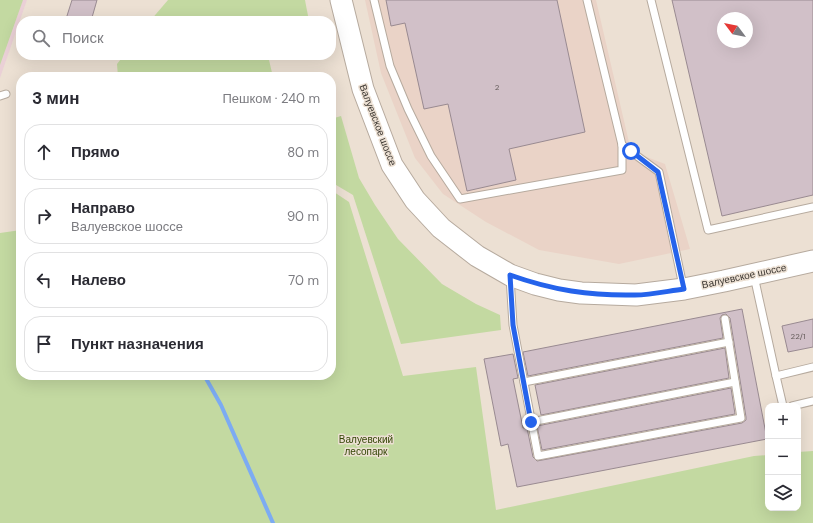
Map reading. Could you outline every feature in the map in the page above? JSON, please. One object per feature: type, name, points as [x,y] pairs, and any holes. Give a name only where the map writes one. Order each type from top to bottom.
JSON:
[{"type":"main road","name":"Валуевское шоссе","points":[[341,0],[364,89],[392,164],[415,200],[441,228],[476,256],[510,275],[535,284],[581,293],[636,295],[684,289],[813,261]]},
{"type":"lane","points":[[374,0],[390,66],[396,80],[431,156],[460,199],[622,170],[622,145],[587,0]]},
{"type":"lane","points":[[651,0],[708,230],[813,207]]},
{"type":"lane","points":[[622,145],[658,172],[684,289]]},
{"type":"lane","points":[[753,274],[782,403]]},
{"type":"lane","points":[[510,275],[513,325],[538,456],[741,418],[725,319]]},
{"type":"lane","points":[[524,382],[729,342]]},
{"type":"lane","points":[[776,376],[813,367]]},
{"type":"lane","points":[[531,422],[735,382]]},
{"type":"lane","points":[[801,404],[813,401]]},
{"type":"shaded area","points":[[0,0],[27,0],[21,16],[16,16],[16,32],[0,78]]},
{"type":"shaded area","points":[[365,0],[596,0],[631,151],[665,164],[690,249],[619,264],[539,250],[486,222],[443,194],[415,158],[381,73]]},
{"type":"green space","points":[[0,0],[23,0],[17,16],[16,16],[0,65]]},
{"type":"green space","points":[[168,0],[305,0],[308,16],[154,16]]},
{"type":"green space","points":[[120,60],[269,60],[272,72],[118,72],[117,64]]},
{"type":"green space","points":[[341,116],[359,178],[398,239],[442,284],[476,304],[500,315],[501,330],[401,344],[353,195],[336,185],[336,118]]},
{"type":"green space","name":"Валуевский лесопарк","points":[[336,193],[349,202],[403,376],[476,367],[496,510],[754,456],[765,455],[765,511],[801,511],[801,452],[813,451],[813,523],[0,523],[0,233],[16,231],[16,380],[336,380]]},
{"type":"building","points":[[72,0],[97,0],[92,16],[67,16]]},
{"type":"building","points":[[386,0],[557,0],[585,132],[509,149],[516,180],[467,191],[448,104],[424,109],[405,23],[391,26]]},
{"type":"building","points":[[672,0],[813,0],[813,195],[722,216]]},
{"type":"building","points":[[742,309],[765,429],[765,439],[517,487],[508,444],[501,446],[484,359],[513,354],[518,378],[513,379],[523,428],[527,428],[533,457],[537,461],[742,423],[746,420],[730,318],[726,314],[722,315],[720,318],[723,338],[528,376],[523,352]]},
{"type":"building","points":[[813,319],[813,347],[788,352],[782,326]]},
{"type":"building","points":[[725,348],[729,378],[541,415],[535,385]]},
{"type":"building","points":[[731,388],[735,414],[542,450],[537,426]]},
{"type":"waterway","points":[[207,380],[221,405],[273,523]]},
{"type":"route","points":[[531,422],[513,325],[510,275],[535,284],[559,290],[581,293],[636,295],[684,289],[658,172],[631,151]]}]
